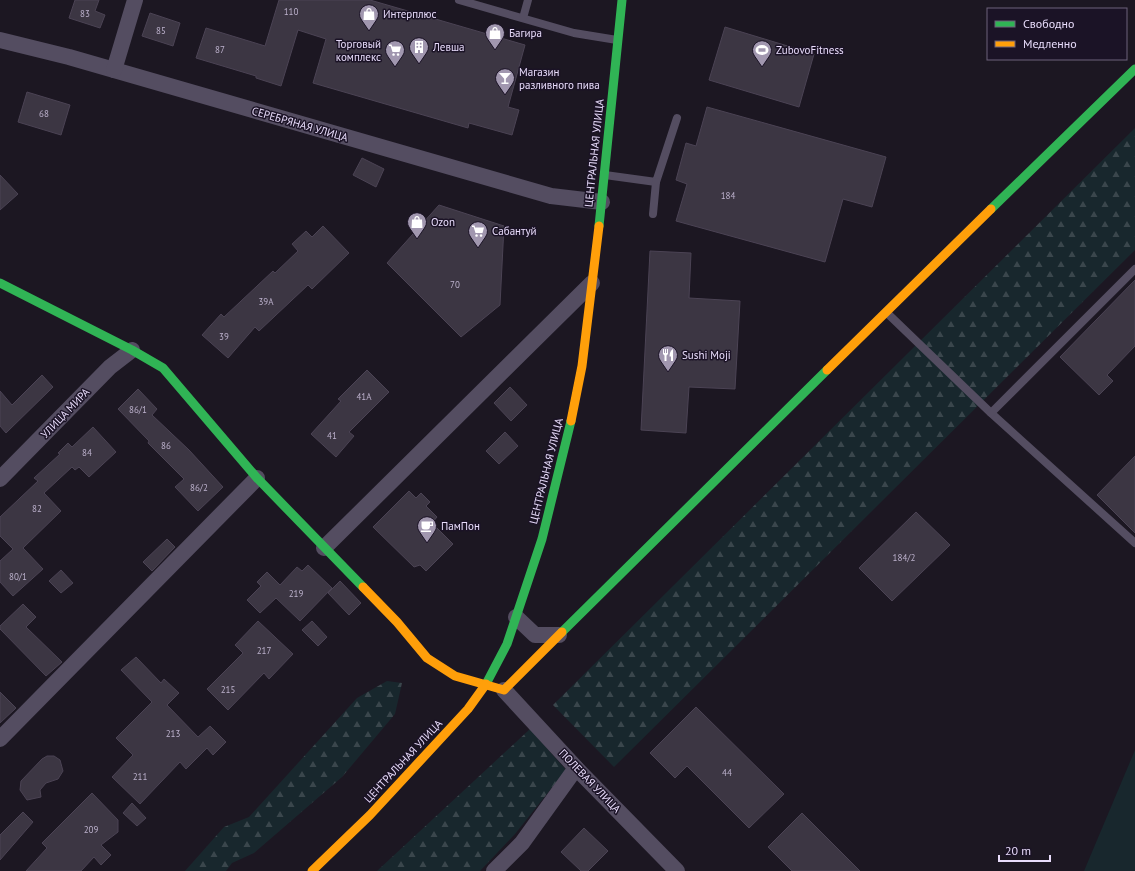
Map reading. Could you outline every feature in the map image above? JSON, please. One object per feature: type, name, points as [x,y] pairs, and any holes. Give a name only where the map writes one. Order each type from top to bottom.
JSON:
[{"type":"street","points":[[114,70],[135,0]]},
{"type":"street","name":"ЦЕНТРАЛЬНАЯ УЛИЦА","points":[[312,871],[370,815],[468,709],[486,684],[507,644],[542,539],[568,436],[582,366],[602,202],[622,0]]},
{"type":"street","name":"СЕРЕБРЯНАЯ УЛИЦА","points":[[0,40],[114,70],[550,196],[602,202]]},
{"type":"street","points":[[0,283],[132,350],[163,368],[257,478],[396,622],[427,658],[455,676],[504,690],[886,311],[1135,69]]},
{"type":"street","points":[[324,548],[592,283]]},
{"type":"street","name":"УЛИЦА МИРА","points":[[0,479],[110,367],[132,350]]},
{"type":"street","points":[[0,739],[257,478]]},
{"type":"street","points":[[516,618],[535,635],[559,635]]},
{"type":"street","name":"ПОЛЕВАЯ УЛИЦА","points":[[504,690],[576,768],[677,871]]},
{"type":"street","points":[[494,871],[522,844],[576,768]]},
{"type":"lane","points":[[459,0],[574,33],[618,40]]},
{"type":"lane","points":[[523,18],[528,0]]},
{"type":"lane","points":[[653,214],[656,182],[677,118]]},
{"type":"lane","points":[[604,175],[656,182]]},
{"type":"lane","points":[[991,413],[1135,269]]},
{"type":"lane","points":[[886,311],[991,413],[1135,543]]},
{"type":"green space","points":[[1135,128],[1135,250],[614,767],[553,705]]},
{"type":"green space","points":[[387,681],[402,683],[395,714],[342,777],[254,853],[232,863],[226,871],[185,871],[224,827],[249,817],[357,698]]},
{"type":"green space","points":[[530,729],[566,770],[515,834],[480,871],[377,871]]},
{"type":"green space","points":[[1135,750],[1135,871],[1084,871]]},
{"type":"building","points":[[75,0],[99,0],[95,11],[105,15],[100,28],[69,18]]},
{"type":"building","name":"Левша","points":[[279,0],[370,0],[525,45],[508,107],[519,110],[512,135],[469,123],[468,128],[313,83],[326,39],[298,30],[281,86],[256,78],[256,76],[196,58],[206,28],[265,46]]},
{"type":"building","points":[[150,13],[180,23],[173,46],[142,36]]},
{"type":"building","name":"ZubovoFitness","points":[[725,27],[814,54],[799,107],[709,80]]},
{"type":"building","points":[[27,92],[70,105],[61,135],[18,122]]},
{"type":"building","points":[[707,107],[886,157],[872,207],[843,199],[825,262],[676,221],[687,184],[676,180],[686,143],[696,146]]},
{"type":"building","points":[[362,158],[384,169],[376,187],[353,175]]},
{"type":"building","points":[[0,175],[18,194],[0,210]]},
{"type":"building","points":[[439,205],[504,226],[500,305],[461,337],[387,263]]},
{"type":"building","points":[[323,226],[349,253],[312,289],[308,285],[259,331],[255,327],[228,358],[202,335],[221,314],[224,317],[273,271],[275,273],[298,251],[292,244],[306,231],[312,237]]},
{"type":"building","points":[[650,251],[691,253],[689,298],[740,301],[735,389],[689,387],[686,433],[641,430]]},
{"type":"building","points":[[1135,280],[1135,346],[1107,375],[1113,381],[1099,395],[1060,357]]},
{"type":"building","points":[[367,370],[389,392],[349,432],[354,436],[336,457],[311,434],[341,401],[338,399]]},
{"type":"building","points":[[42,375],[53,387],[6,433],[0,426],[0,391],[12,405]]},
{"type":"building","points":[[510,387],[527,405],[511,421],[494,403]]},
{"type":"building","points":[[138,389],[157,409],[152,415],[189,450],[223,487],[198,511],[175,487],[184,479],[148,443],[149,441],[118,409]]},
{"type":"building","points":[[93,427],[116,452],[89,477],[79,467],[75,470],[72,467],[44,493],[61,511],[23,548],[43,569],[13,596],[0,582],[0,561],[13,549],[0,536],[0,517],[38,481],[34,478],[60,454],[58,453],[68,443],[72,447]]},
{"type":"building","points":[[505,432],[518,446],[499,464],[486,451]]},
{"type":"building","points":[[1135,456],[1135,533],[1097,495]]},
{"type":"building","points":[[409,491],[416,498],[421,493],[430,502],[426,506],[437,517],[432,523],[453,544],[426,571],[420,565],[414,567],[373,527]]},
{"type":"building","points":[[916,512],[950,545],[892,601],[859,568]]},
{"type":"building","points":[[167,539],[175,547],[152,571],[143,562]]},
{"type":"building","points":[[308,565],[332,588],[300,621],[276,598],[260,613],[247,600],[261,586],[257,582],[267,572],[280,585],[297,567],[302,571]]},
{"type":"building","points":[[61,570],[73,583],[61,593],[49,581]]},
{"type":"building","points":[[340,581],[361,603],[349,615],[328,593]]},
{"type":"building","points":[[23,604],[36,617],[26,627],[62,662],[46,676],[0,629],[0,626]]},
{"type":"building","points":[[258,621],[293,654],[269,679],[264,673],[228,710],[207,689],[243,653],[235,645]]},
{"type":"building","points":[[312,621],[327,637],[318,646],[302,630]]},
{"type":"building","points":[[136,657],[161,683],[164,679],[179,693],[167,705],[198,737],[210,726],[226,742],[213,755],[207,748],[186,769],[180,762],[140,804],[112,777],[133,755],[116,738],[152,702],[121,670]]},
{"type":"building","points":[[0,692],[16,708],[0,723]]},
{"type":"building","points":[[696,707],[784,794],[749,828],[687,766],[675,778],[650,753]]},
{"type":"building","points":[[47,756],[54,756],[60,760],[63,771],[58,779],[46,783],[40,790],[41,797],[27,800],[20,790],[21,781],[42,759]]},
{"type":"building","points":[[92,793],[118,820],[118,832],[101,845],[111,855],[101,865],[94,857],[81,871],[26,871],[47,848],[42,843]]},
{"type":"building","points":[[132,803],[146,818],[137,826],[123,813]]},
{"type":"building","points":[[23,812],[33,822],[0,860],[0,835]]},
{"type":"building","points":[[802,813],[860,871],[792,871],[768,847]]},
{"type":"building","points":[[584,828],[608,851],[588,871],[581,871],[561,852]]},
{"type":"traffic: fast","points":[[599,226],[622,0]]},
{"type":"traffic: fast","points":[[991,209],[1135,69]]},
{"type":"traffic: fast","points":[[0,283],[132,350],[163,368],[257,478],[363,587]]},
{"type":"traffic: fast","points":[[562,632],[827,370]]},
{"type":"traffic: fast","points":[[486,684],[507,644],[542,539],[571,421]]},
{"type":"traffic: slow","points":[[827,370],[991,209]]},
{"type":"traffic: slow","points":[[571,421],[582,366],[599,226]]},
{"type":"traffic: slow","points":[[363,587],[397,622],[427,658],[455,676],[504,690],[562,632]]},
{"type":"traffic: slow","points":[[312,871],[370,815],[468,709],[486,684]]},
{"type":"place","name":"Интерплюс","points":[[369,31]]},
{"type":"place","name":"Багира","points":[[495,50]]},
{"type":"place","name":"Левша","points":[[419,64]]},
{"type":"place","name":"Торговый комплекс","points":[[395,67]]},
{"type":"place","name":"ZubovoFitness","points":[[762,67]]},
{"type":"place","name":"Магазин разливного пива","points":[[505,95]]},
{"type":"place","name":"Ozon","points":[[417,239]]},
{"type":"place","name":"Сабантуй","points":[[478,248]]},
{"type":"place","name":"Sushi Moji","points":[[668,372]]},
{"type":"place","name":"ПамПон","points":[[427,543]]}]
